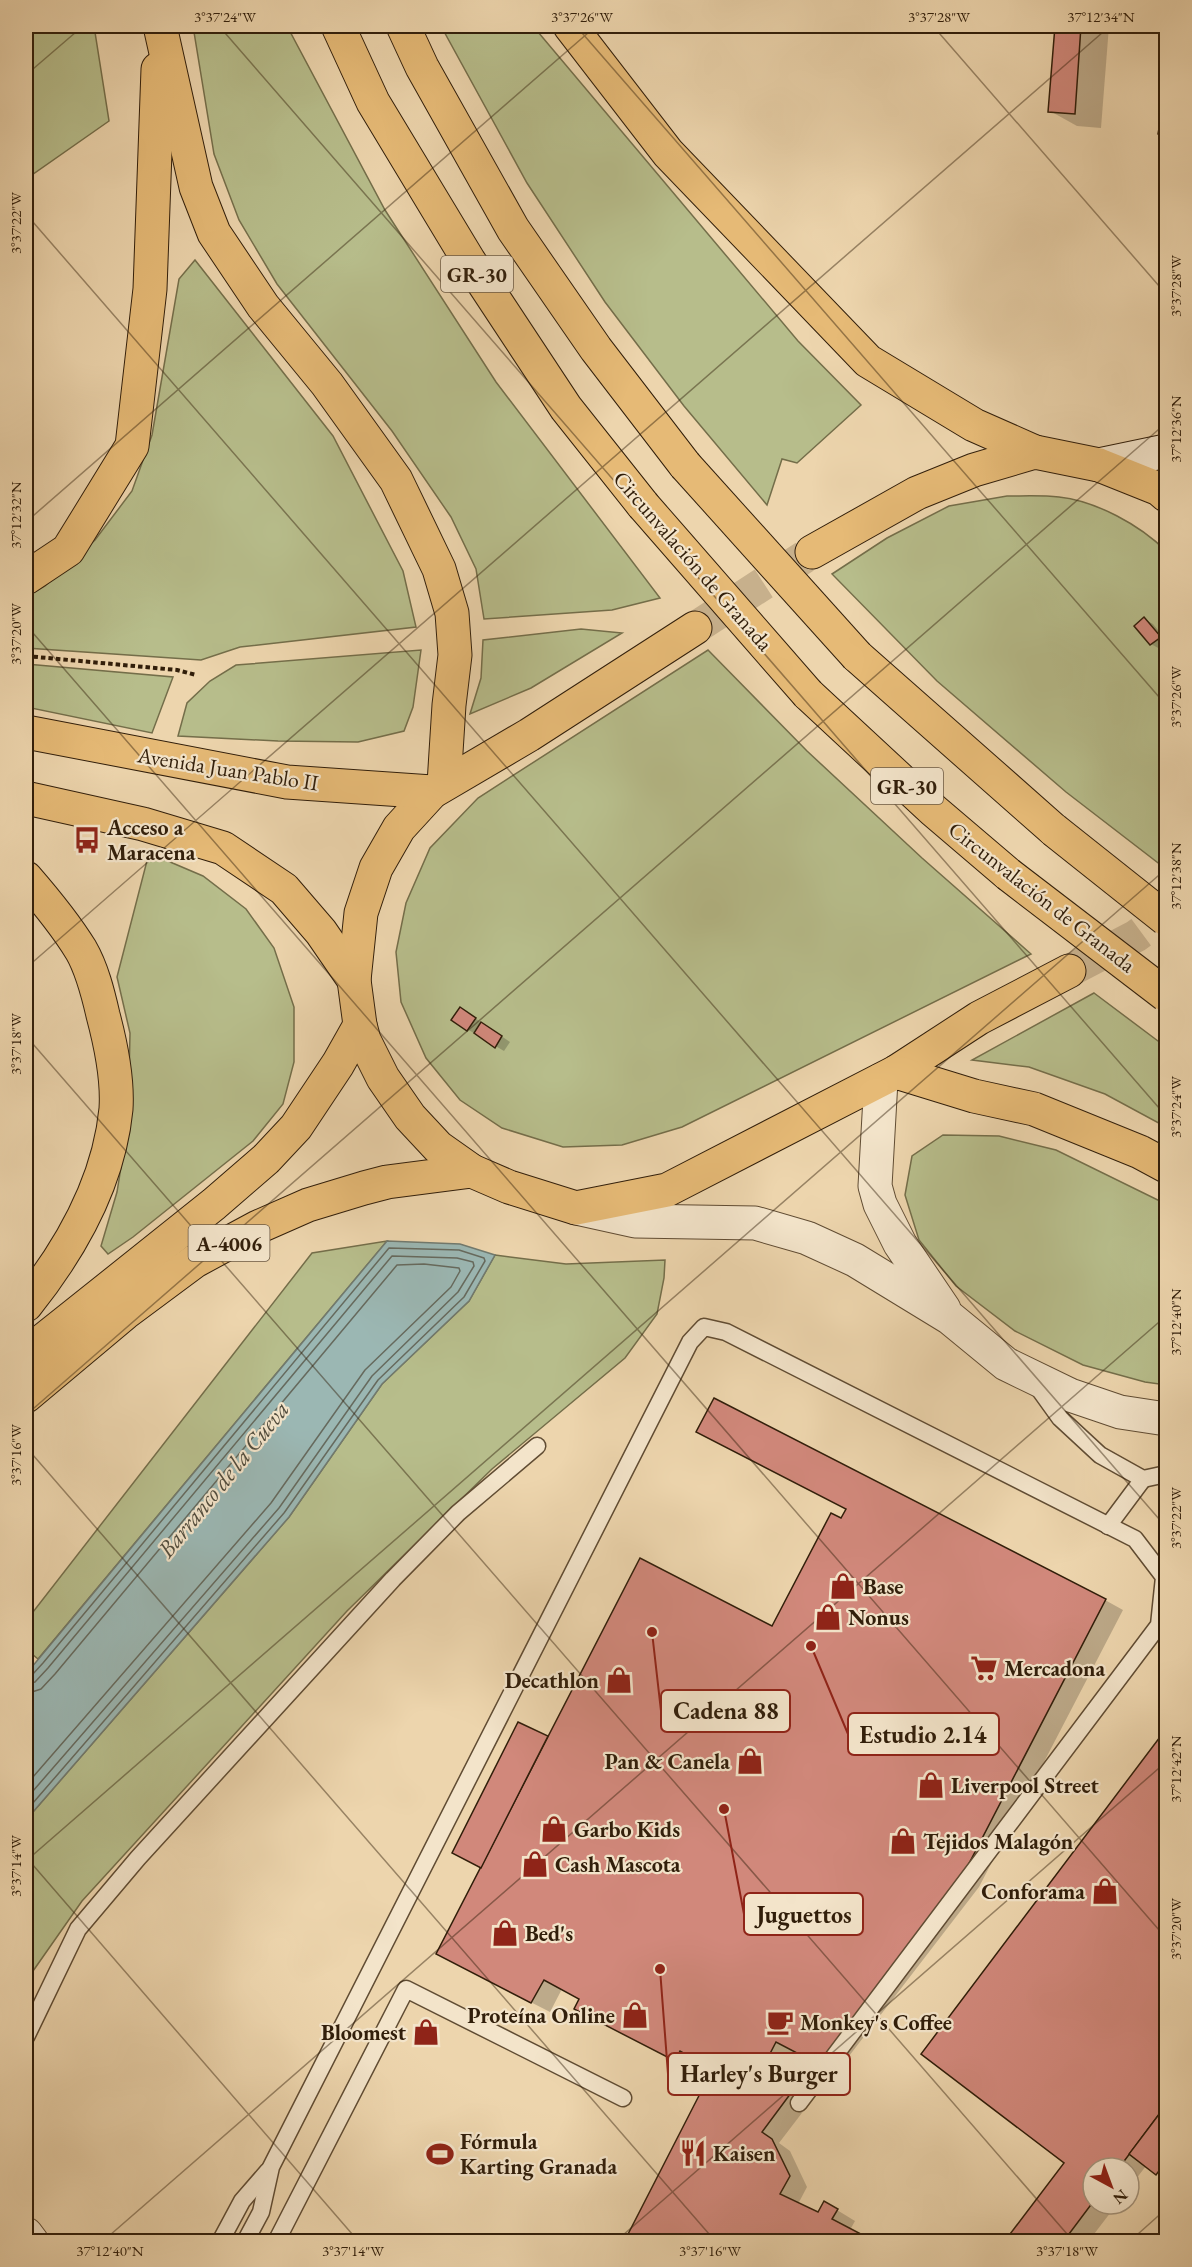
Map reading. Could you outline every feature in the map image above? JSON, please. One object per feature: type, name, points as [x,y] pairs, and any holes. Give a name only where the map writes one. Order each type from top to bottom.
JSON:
[{"type":"main road","points":[[26,578],[68,549],[132,446],[150,289],[160,26]]},
{"type":"main road","points":[[160,26],[196,187],[214,233],[263,306],[327,384],[396,480],[439,569],[452,613],[455,655],[438,788]]},
{"type":"main road","name":"Circunvalación de Granada","points":[[338,26],[373,102],[469,261],[566,408],[643,506],[808,694],[933,810],[1008,874],[1167,995]]},
{"type":"main road","name":"GR-30","points":[[403,26],[422,67],[513,229],[596,349],[685,465],[857,656],[1054,830],[1167,919]]},
{"type":"main road","points":[[570,26],[668,153],[868,361],[974,425],[1035,452],[1099,465],[1159,489],[1167,495]]},
{"type":"main road","points":[[812,552],[917,493],[974,470],[1035,452]]},
{"type":"main road","points":[[695,627],[529,735],[438,788],[399,828],[376,868],[360,913],[354,980],[360,1025],[364,1040],[383,1078],[410,1116],[438,1148],[472,1171],[509,1187],[576,1208],[667,1190],[889,1076],[979,1018],[1069,971]]},
{"type":"main road","name":"Avenida Juan Pablo II","points":[[26,732],[287,782],[438,788]]},
{"type":"main road","points":[[26,798],[143,824],[223,848],[284,889],[321,932],[354,980]]},
{"type":"main road","points":[[26,878],[60,919],[82,952],[93,979],[110,1039],[115,1073],[116,1109],[99,1179],[77,1232],[26,1305]]},
{"type":"main road","name":"A-4006","points":[[26,1354],[266,1160],[296,1127],[338,1064],[360,1025]]},
{"type":"main road","points":[[889,1076],[1034,1109],[1140,1152],[1167,1166]]},
{"type":"main road","name":"A-4006","points":[[26,1396],[125,1313],[195,1261],[258,1227],[308,1205],[364,1188],[387,1182],[472,1171]]},
{"type":"street","points":[[1099,465],[1167,451]]},
{"type":"street","points":[[889,1076],[875,1186],[886,1220],[950,1318]]},
{"type":"street","points":[[576,1208],[635,1221],[755,1223],[807,1238],[855,1260],[950,1318],[1006,1364],[1070,1395],[1120,1412],[1167,1419]]},
{"type":"street","points":[[26,2234],[32,2241]]},
{"type":"lane","points":[[220,2241],[242,2201],[271,2167],[690,1342],[704,1327],[726,1332],[1135,1539],[1164,1577],[1159,1625],[800,2103]]},
{"type":"lane","points":[[1030,1376],[1060,1418],[1100,1455],[1143,1479],[1167,1474]]},
{"type":"lane","points":[[26,2037],[78,1929],[138,1858],[393,1579],[458,1513],[537,1446]]},
{"type":"lane","points":[[1108,1526],[1143,1479]]},
{"type":"lane","points":[[276,2241],[406,1989],[623,2098]]},
{"type":"lane","points":[[245,2241],[261,2212],[271,2167]]},
{"type":"path","points":[[26,656],[177,670],[196,675]]},
{"type":"green space","points":[[26,26],[94,26],[109,121],[26,179]]},
{"type":"green space","points":[[193,26],[287,26],[385,210],[496,382],[660,598],[612,610],[484,619],[476,569],[451,517],[392,431],[277,284],[239,220],[214,154]]},
{"type":"green space","points":[[441,26],[533,26],[798,341],[861,405],[797,463],[782,459],[767,505],[684,406],[605,302],[527,183]]},
{"type":"green space","points":[[195,260],[333,436],[403,571],[416,627],[240,647],[201,660],[26,648],[26,597],[45,586],[95,540],[132,491],[152,435],[179,279]]},
{"type":"green space","points":[[1007,496],[1053,496],[1088,503],[1144,532],[1166,551],[1166,869],[1066,792],[937,681],[832,574],[887,538],[949,506]]},
{"type":"green space","points":[[581,629],[622,633],[531,688],[470,714],[481,678],[483,640]]},
{"type":"green space","points":[[421,650],[413,707],[404,731],[358,742],[178,736],[187,703],[210,681],[236,665]]},
{"type":"green space","points":[[708,650],[807,751],[922,858],[1031,954],[682,1127],[622,1145],[563,1147],[502,1128],[460,1100],[426,1058],[401,1002],[396,952],[406,903],[430,848],[478,798]]},
{"type":"green space","points":[[26,664],[173,677],[152,733],[26,707]]},
{"type":"green space","points":[[149,853],[203,876],[246,909],[274,948],[294,1007],[294,1062],[283,1104],[253,1141],[133,1237],[108,1254],[101,1246],[117,1192],[128,1123],[130,1033],[117,977]]},
{"type":"green space","points":[[1094,993],[1166,1047],[1166,1127],[1105,1094],[1029,1067],[972,1060]]},
{"type":"green space","points":[[943,1135],[999,1136],[1056,1150],[1166,1204],[1166,1385],[1145,1382],[1083,1365],[1015,1331],[956,1286],[919,1240],[905,1195],[912,1156]]},
{"type":"green space","points":[[387,1241],[38,1659],[26,1649],[26,1621],[312,1253]]},
{"type":"green space","points":[[495,1255],[566,1264],[665,1260],[657,1314],[625,1358],[492,1469],[347,1611],[82,1901],[26,1981],[26,1820],[289,1517],[382,1384],[469,1301]]},
{"type":"water","name":"Barranco de la Cueva","points":[[387,1241],[460,1244],[495,1255],[469,1301],[382,1384],[289,1517],[26,1820],[26,1674]]},
{"type":"building","points":[[1055,26],[1081,26],[1075,114],[1048,112]]},
{"type":"building","points":[[1166,90],[1166,136],[1158,134]]},
{"type":"building","points":[[1144,617],[1161,637],[1150,645],[1134,626]]},
{"type":"building","points":[[460,1007],[476,1018],[467,1031],[451,1020]]},
{"type":"building","points":[[481,1022],[502,1036],[495,1048],[474,1033]]},
{"type":"building","points":[[714,1398],[1106,1599],[962,1877],[818,2064],[776,2042],[758,2077],[791,2093],[762,2132],[772,2139],[790,2176],[780,2194],[818,2212],[824,2201],[838,2209],[832,2219],[876,2242],[624,2242],[711,2068],[680,2051],[675,2061],[574,2009],[579,1999],[544,1980],[531,2003],[436,1954],[640,1558],[772,1626],[831,1513],[841,1518],[846,1509],[696,1432]]},
{"type":"building","points":[[518,1722],[548,1736],[481,1868],[452,1853]]},
{"type":"building","name":"Conforama","points":[[1166,1729],[1166,2105],[1128,2156],[1081,2156],[1082,2216],[1063,2242],[1004,2242],[1064,2163],[921,2054]]},
{"type":"building","points":[[1166,2105],[1166,2161],[1156,2175],[1141,2163],[1141,2156],[1129,2154]]},
{"type":"tunnel","points":[[695,628],[812,552]]},
{"type":"tunnel","points":[[1069,971],[1136,936],[1166,914]]},
{"type":"place","name":"Acceso a Maracena","points":[[87,840]]},
{"type":"place","name":"Base","points":[[843,1586]]},
{"type":"place","name":"Nonus","points":[[828,1617]]},
{"type":"place","name":"Cadena 88","points":[[652,1632]]},
{"type":"place","name":"Estudio 2.14","points":[[811,1646]]},
{"type":"place","name":"Mercadona","points":[[984,1668]]},
{"type":"place","name":"Decathlon","points":[[619,1680]]},
{"type":"place","name":"Pan & Canela","points":[[750,1761]]},
{"type":"place","name":"Liverpool Street","points":[[931,1785]]},
{"type":"place","name":"Juguettos","points":[[724,1809]]},
{"type":"place","name":"Garbo Kids","points":[[554,1829]]},
{"type":"place","name":"Tejidos Malagón","points":[[903,1841]]},
{"type":"place","name":"Cash Mascota","points":[[535,1864]]},
{"type":"place","name":"Conforama","points":[[1105,1891]]},
{"type":"place","name":"Bed's","points":[[505,1933]]},
{"type":"place","name":"Harley's Burger","points":[[660,1969]]},
{"type":"place","name":"Proteína Online","points":[[635,2015]]},
{"type":"place","name":"Monkey's Coffee","points":[[780,2022]]},
{"type":"place","name":"Bloomest","points":[[426,2032]]},
{"type":"place","name":"Kaisen","points":[[693,2153]]},
{"type":"place","name":"Fórmula Karting Granada","points":[[440,2154]]}]
